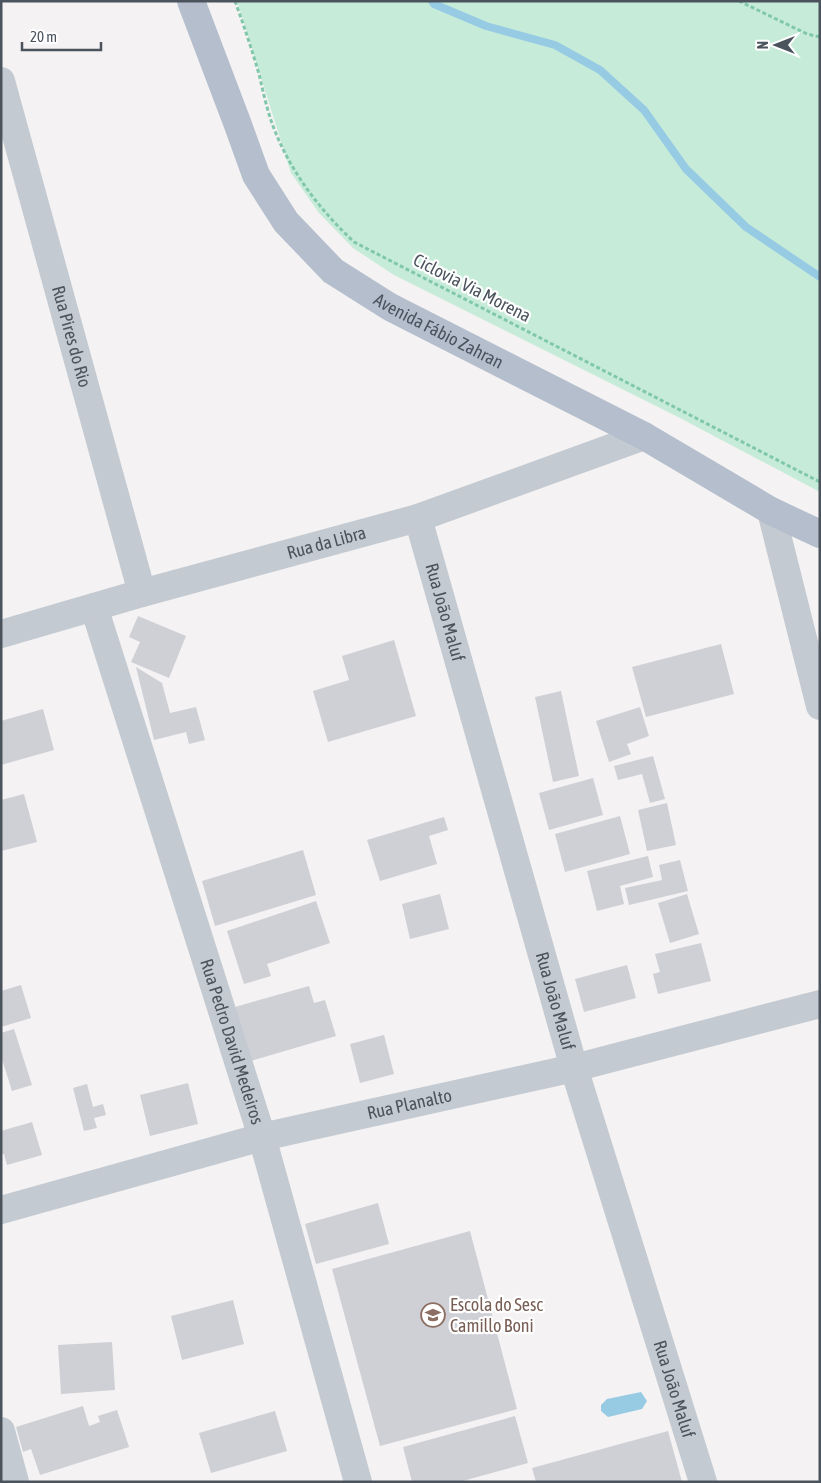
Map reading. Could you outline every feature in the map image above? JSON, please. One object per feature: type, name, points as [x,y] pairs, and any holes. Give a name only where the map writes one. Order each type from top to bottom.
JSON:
[{"type":"main road","name":"Avenida Fábio Zahran","points":[[191,1],[256,175],[286,222],[334,271],[390,307],[644,436],[771,512],[820,534]]},
{"type":"street","name":"Rua Pires do Rio","points":[[1,80],[142,593]]},
{"type":"street","name":"Rua da Libra","points":[[1,634],[142,593],[418,518],[644,436]]},
{"type":"street","points":[[771,512],[820,706]]},
{"type":"street","name":"Rua João Maluf","points":[[418,518],[574,1068],[703,1482]]},
{"type":"street","name":"Rua Pedro David Medeiros","points":[[94,607],[262,1137],[358,1482]]},
{"type":"street","name":"Rua Planalto","points":[[1,1210],[262,1137],[574,1068],[820,1004]]},
{"type":"street","points":[[1,1430],[15,1482]]},
{"type":"path","name":"Ciclovia Via Morena","points":[[235,1],[273,126],[291,164],[316,202],[354,242],[820,482]]},
{"type":"path","points":[[739,1],[807,34],[820,37]]},
{"type":"green space","points":[[237,1],[820,1],[820,492],[680,418],[394,275],[353,248],[319,213],[291,173]]},
{"type":"water","points":[[641,1392],[647,1401],[642,1409],[608,1417],[601,1411],[601,1405],[607,1399]]},
{"type":"building","points":[[138,616],[186,636],[169,678],[131,662],[140,642],[129,637]]},
{"type":"building","points":[[394,640],[416,716],[328,742],[313,691],[349,680],[342,656]]},
{"type":"building","points":[[721,644],[734,694],[646,717],[632,667]]},
{"type":"building","points":[[136,667],[162,683],[170,713],[196,707],[205,740],[189,744],[186,732],[154,740]]},
{"type":"building","points":[[561,691],[579,776],[553,782],[535,697]]},
{"type":"building","points":[[640,707],[649,736],[627,744],[631,754],[609,762],[596,721]]},
{"type":"building","points":[[43,709],[54,750],[1,765],[1,721]]},
{"type":"building","points":[[653,756],[665,799],[650,803],[642,774],[618,780],[614,766]]},
{"type":"building","points":[[593,778],[603,815],[549,830],[539,793]]},
{"type":"building","points":[[24,794],[37,842],[1,851],[1,800]]},
{"type":"building","points":[[667,803],[676,845],[647,851],[638,810]]},
{"type":"building","points":[[620,816],[630,854],[565,872],[555,834]]},
{"type":"building","points":[[444,817],[448,830],[429,836],[437,864],[380,881],[367,840]]},
{"type":"building","points":[[303,850],[316,895],[215,926],[202,881]]},
{"type":"building","points":[[648,856],[653,877],[620,886],[624,904],[597,911],[587,871]]},
{"type":"building","points":[[680,860],[688,891],[629,905],[625,888],[662,880],[659,865]]},
{"type":"building","points":[[440,894],[449,929],[410,939],[402,904]]},
{"type":"building","points":[[687,894],[699,934],[670,943],[658,903]]},
{"type":"building","points":[[316,901],[330,943],[267,964],[271,976],[244,984],[227,931]]},
{"type":"building","points":[[701,943],[711,981],[658,994],[653,974],[660,972],[655,954]]},
{"type":"building","points":[[627,965],[636,998],[584,1012],[575,979]]},
{"type":"building","points":[[21,985],[31,1018],[1,1027],[1,991]]},
{"type":"building","points":[[309,986],[314,1003],[325,1000],[336,1036],[251,1061],[235,1007]]},
{"type":"building","points":[[14,1029],[32,1085],[12,1091],[1,1056],[1,1033]]},
{"type":"building","points":[[384,1035],[394,1074],[360,1083],[350,1044]]},
{"type":"building","points":[[188,1083],[198,1124],[150,1136],[140,1095]]},
{"type":"building","points":[[87,1084],[93,1107],[103,1104],[106,1115],[94,1118],[97,1128],[84,1131],[73,1088]]},
{"type":"building","points":[[32,1122],[42,1155],[7,1165],[4,1154],[1,1154],[1,1131]]},
{"type":"building","points":[[378,1203],[389,1244],[316,1264],[305,1224]]},
{"type":"building","points":[[470,1231],[517,1409],[380,1446],[332,1269]]},
{"type":"building","points":[[233,1300],[244,1344],[182,1360],[171,1316]]},
{"type":"building","points":[[112,1342],[115,1390],[61,1394],[58,1345]]},
{"type":"building","points":[[83,1406],[89,1426],[100,1422],[98,1416],[117,1410],[129,1447],[40,1475],[31,1449],[23,1452],[16,1427]]},
{"type":"building","points":[[275,1411],[287,1451],[211,1473],[199,1433]]},
{"type":"building","points":[[515,1416],[528,1463],[459,1482],[412,1482],[403,1447]]},
{"type":"building","points":[[668,1431],[682,1482],[536,1482],[532,1468]]},
{"type":"waterway","points":[[432,1],[434,4],[486,26],[555,45],[600,70],[644,110],[686,169],[746,227],[820,277]]},
{"type":"place","name":"Escola do Sesc Camillo Boni","points":[[433,1315]]}]
